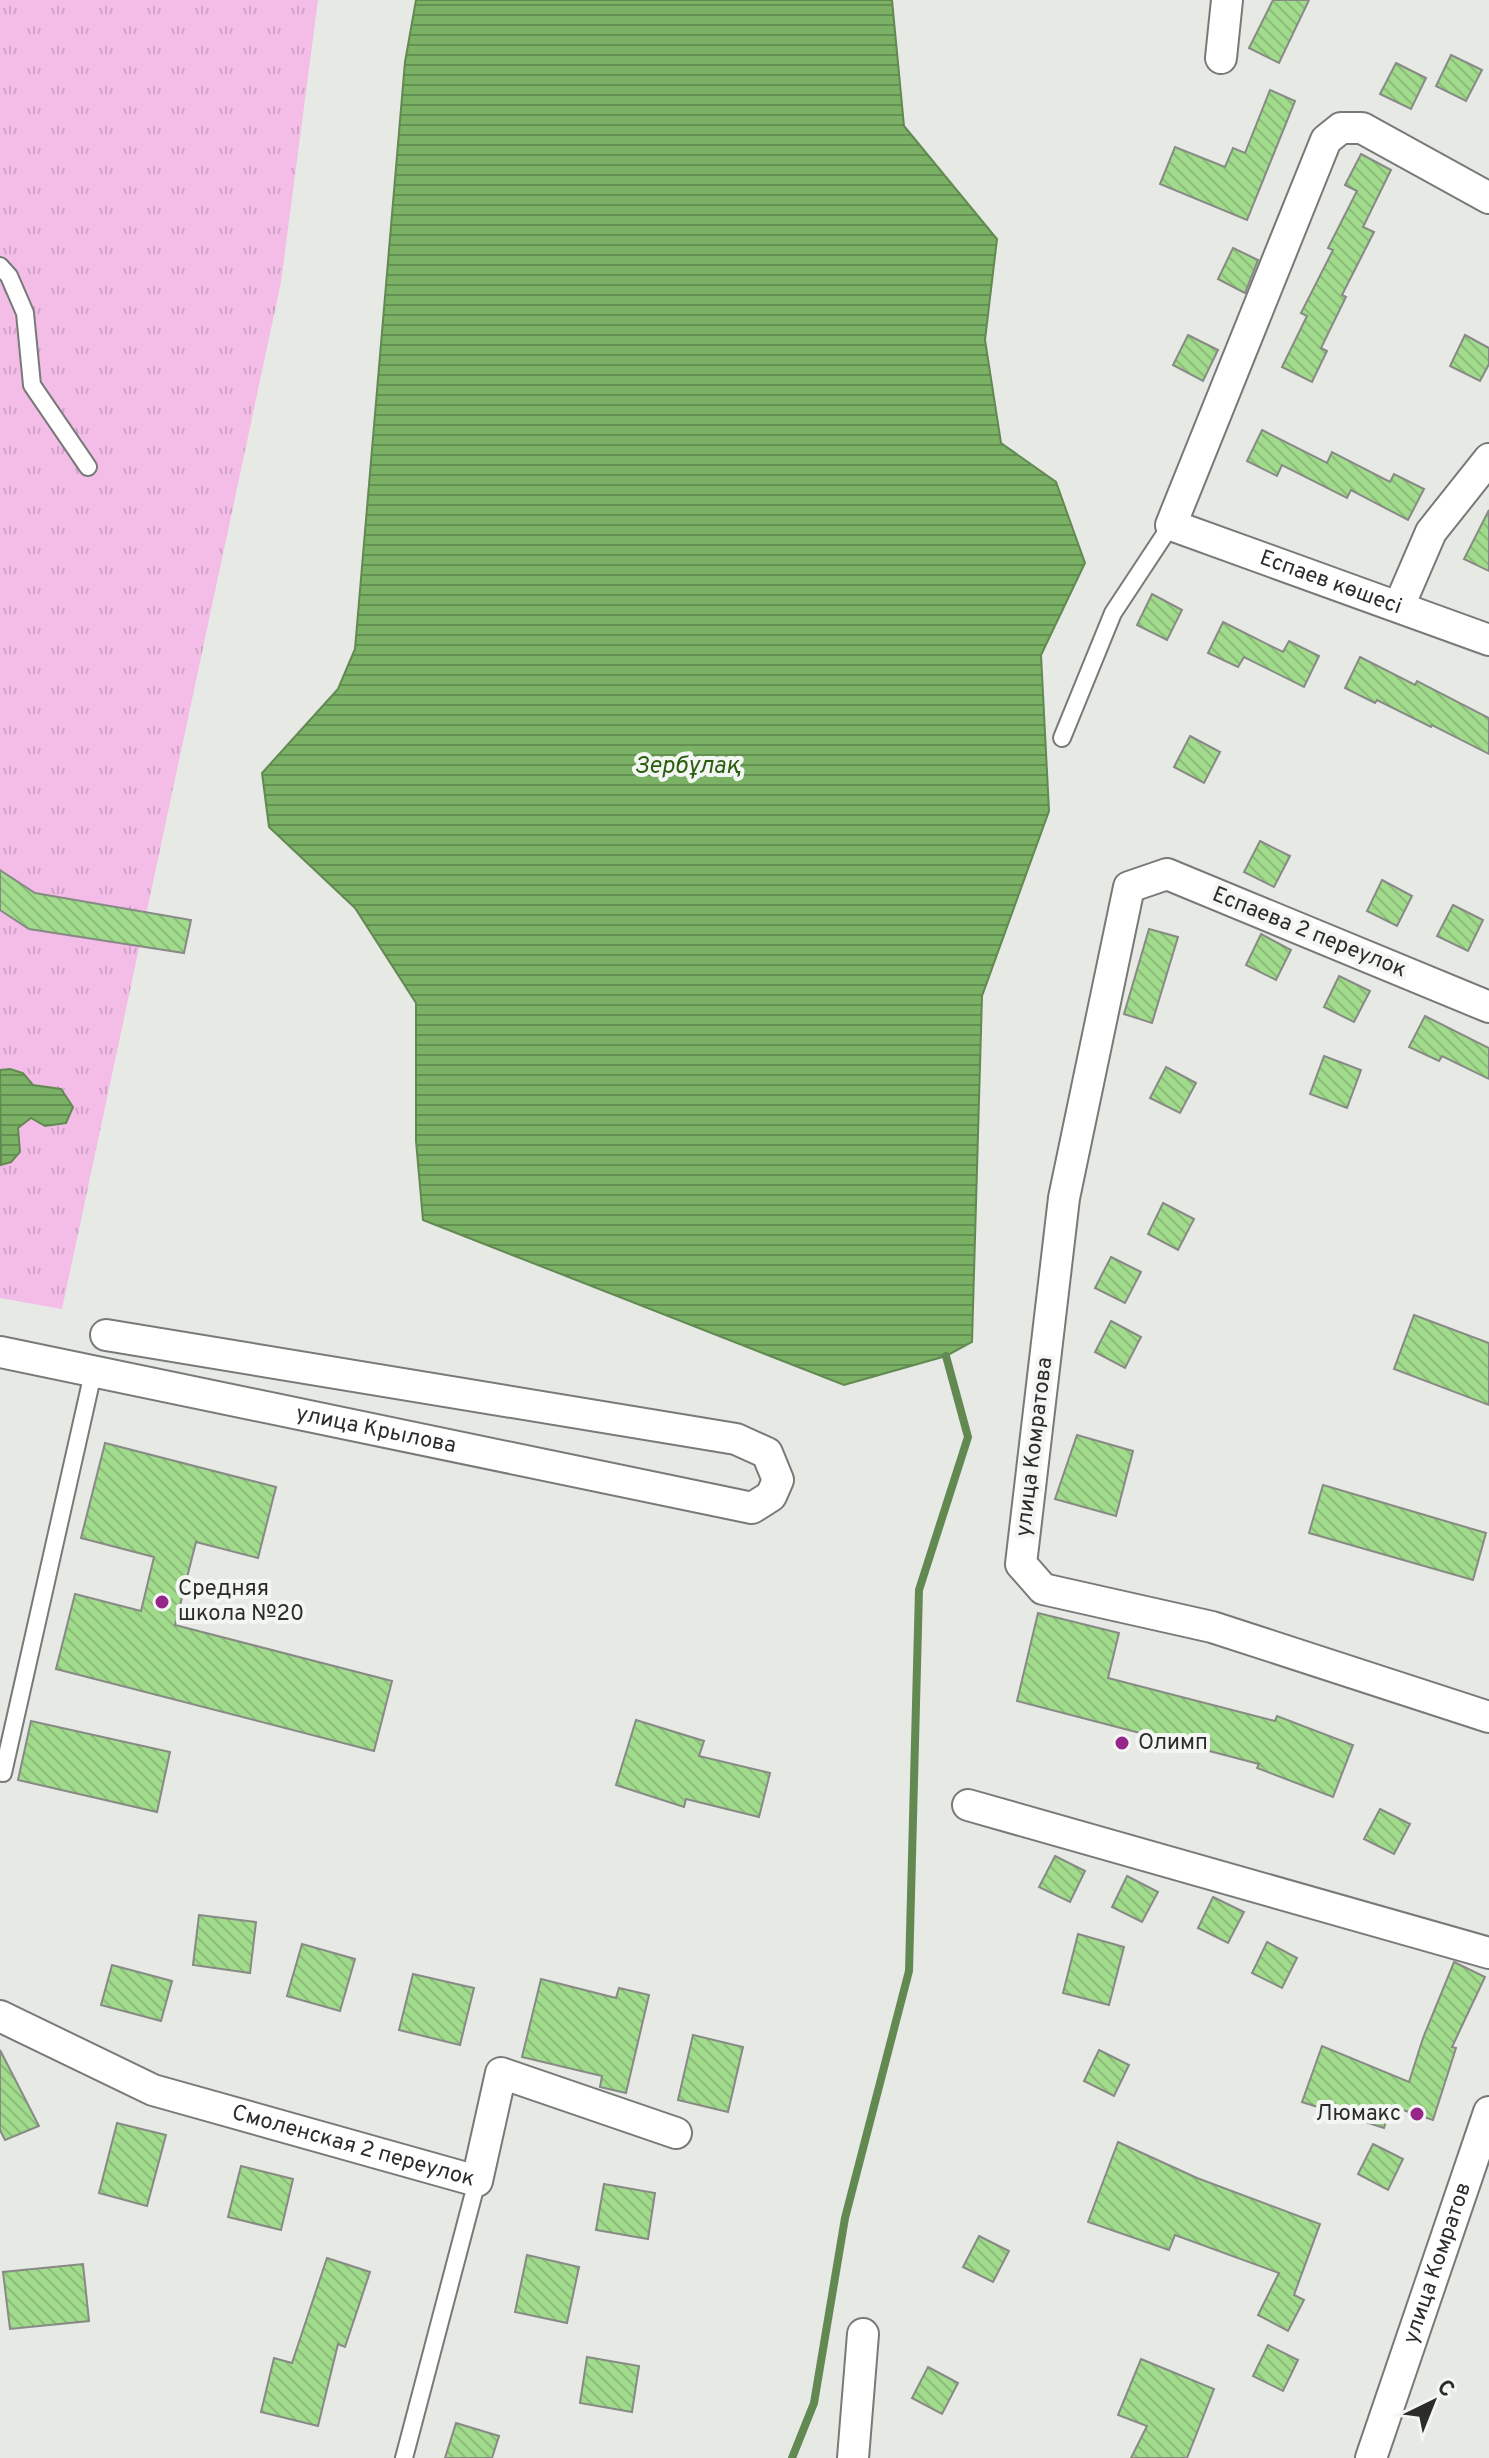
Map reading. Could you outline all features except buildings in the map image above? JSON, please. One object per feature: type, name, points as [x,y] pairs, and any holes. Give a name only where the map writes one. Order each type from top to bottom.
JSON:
[{"type":"street","points":[[1221,58],[1227,0]]},
{"type":"street","points":[[1171,525],[1326,140],[1341,128],[1362,128],[1489,198]]},
{"type":"street","points":[[1399,606],[1431,532],[1489,459]]},
{"type":"street","name":"Еспаев көшесі","points":[[1171,525],[1489,640]]},
{"type":"street","name":"Еспаева 2 переулок","points":[[1129,887],[1167,874],[1489,1007]]},
{"type":"street","name":"улица Комратова","points":[[1129,887],[1064,1198],[1021,1564],[1043,1589],[1212,1627],[1489,1717]]},
{"type":"street","name":"улица Крылова","points":[[0,1352],[752,1508],[771,1496],[778,1480],[767,1453],[736,1439],[106,1335]]},
{"type":"street","points":[[968,1805],[1489,1953]]},
{"type":"street","name":"Смоленская 2 переулок","points":[[0,2016],[153,2090],[477,2181],[501,2073],[676,2133]]},
{"type":"street","name":"улица Комратов","points":[[1371,2458],[1489,2112]]},
{"type":"street","points":[[853,2458],[863,2334]]},
{"type":"lane","points":[[0,266],[9,276],[25,313],[32,385],[88,467]]},
{"type":"lane","points":[[1062,738],[1113,613],[1171,525]]},
{"type":"lane","points":[[3,1773],[93,1373]]},
{"type":"lane","points":[[404,2458],[477,2181]]},
{"type":"green space","points":[[0,0],[318,0],[281,282],[62,1309],[0,1298]]},
{"type":"water","name":"Зербұлақ","points":[[416,0],[892,0],[904,126],[997,239],[985,340],[1001,443],[1056,482],[1085,563],[1041,655],[1049,811],[982,996],[972,1342],[946,1356],[844,1385],[423,1220],[416,1141],[416,1003],[355,908],[269,827],[262,773],[338,689],[355,649],[405,62]]},
{"type":"water","points":[[0,1070],[23,1073],[33,1085],[61,1089],[73,1107],[66,1123],[45,1126],[31,1118],[18,1128],[20,1152],[11,1162],[1,1165]]},
{"type":"waterway","points":[[792,2458],[814,2403],[845,2218],[909,1971],[919,1590],[968,1437],[946,1356]]},
{"type":"place","name":"Средняя школа №20","points":[[162,1602]]},
{"type":"place","name":"Олимп","points":[[1122,1743]]},
{"type":"place","name":"Люмакс","points":[[1417,2114]]}]
